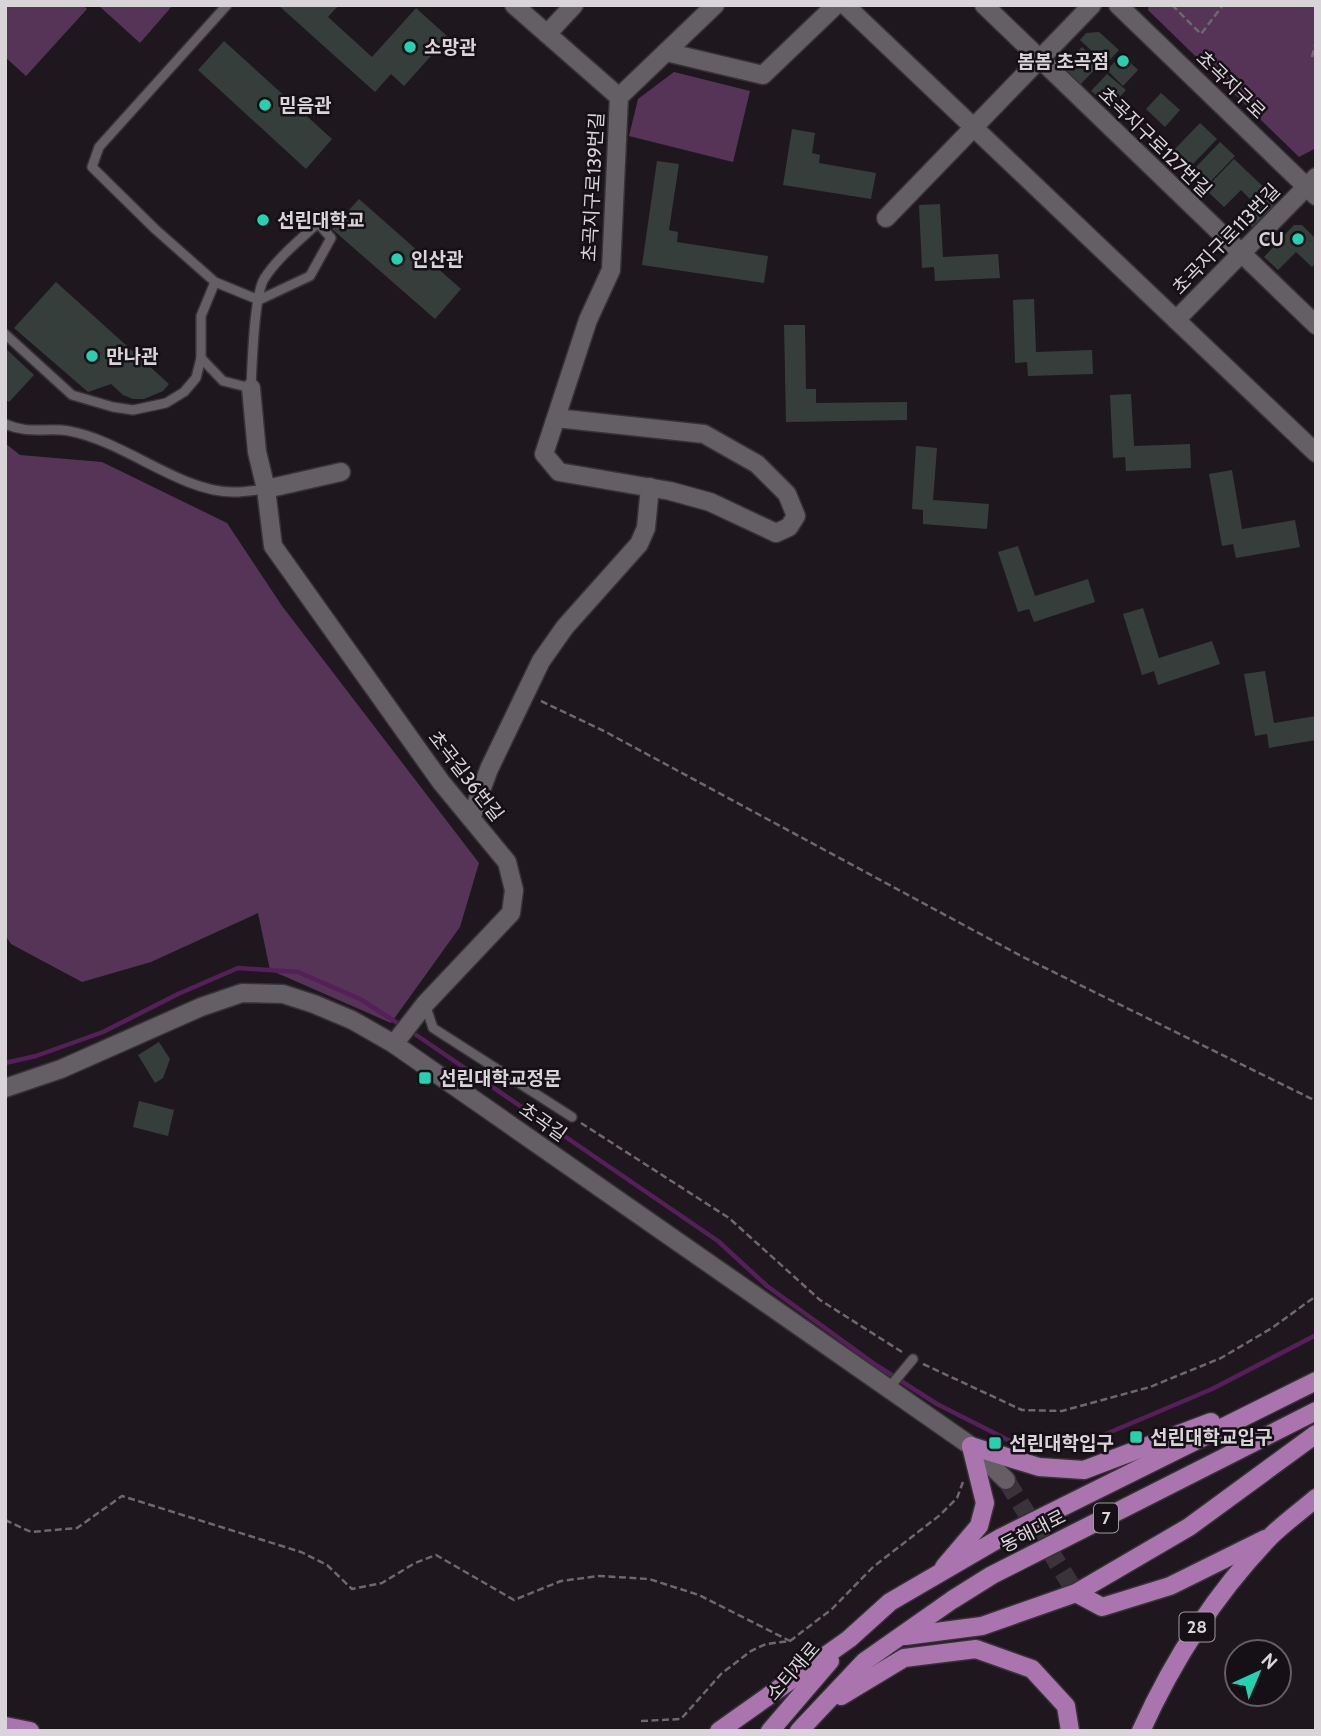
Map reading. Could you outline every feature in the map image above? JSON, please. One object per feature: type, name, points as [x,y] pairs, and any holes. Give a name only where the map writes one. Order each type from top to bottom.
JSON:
[{"type":"main road","name":"동해대로","points":[[849,1639],[890,1602],[1000,1538],[1316,1381]]},
{"type":"main road","points":[[971,1446],[1039,1466],[1084,1470],[1291,1392]]},
{"type":"main road","name":"동해대로","points":[[799,1731],[865,1661],[992,1575],[1316,1411]]},
{"type":"main road","points":[[902,1636],[982,1626],[1076,1593],[1189,1527],[1316,1434]]},
{"type":"main road","points":[[934,1578],[979,1526],[985,1503],[971,1446]]},
{"type":"main road","name":"28","points":[[1141,1731],[1192,1634],[1271,1536],[1316,1498]]},
{"type":"main road","points":[[1076,1593],[1102,1607],[1170,1586],[1271,1536]]},
{"type":"main road","points":[[719,1731],[849,1639]]},
{"type":"main road","name":"소티재로","points":[[770,1731],[849,1639]]},
{"type":"main road","points":[[817,1711],[904,1658],[975,1649],[1032,1669],[1066,1706],[1070,1731]]},
{"type":"main road","points":[[5,1726],[30,1731]]},
{"type":"street","points":[[514,5],[619,97]]},
{"type":"street","points":[[547,34],[574,5]]},
{"type":"street","name":"초곡지구로139번길","points":[[556,418],[704,434],[757,464],[787,494],[796,516],[789,527],[776,533],[710,502],[650,487],[559,472],[544,454],[588,320],[611,270],[619,97],[715,5]]},
{"type":"street","points":[[666,52],[763,75],[836,5]]},
{"type":"street","points":[[845,5],[1316,453]]},
{"type":"street","name":"초곡지구로127번길","points":[[984,5],[1316,325]]},
{"type":"street","points":[[886,218],[1092,5]]},
{"type":"street","name":"초곡지구로","points":[[1118,5],[1313,186]]},
{"type":"street","name":"초곡지구로113번길","points":[[1176,320],[1313,186]]},
{"type":"street","name":"초곡길36번길","points":[[251,388],[257,452],[266,489],[273,546],[441,782],[507,862],[514,890],[511,913],[425,1004],[399,1038]]},
{"type":"street","points":[[266,489],[341,472]]},
{"type":"street","points":[[471,818],[489,769],[541,660],[565,627],[639,544],[646,528],[650,487]]},
{"type":"street","name":"초곡길","points":[[5,1088],[61,1069],[201,1007],[242,993],[283,994],[314,1004],[399,1038],[971,1446],[1006,1480]]},
{"type":"lane","points":[[201,358],[223,381],[251,388],[256,321],[259,300],[263,280],[318,223],[331,238],[310,276],[259,300],[215,282],[155,229],[92,167],[99,147],[228,5]]},
{"type":"lane","points":[[5,334],[72,395],[133,410],[166,404],[184,392],[195,378],[201,358],[201,316],[215,282]]},
{"type":"lane","points":[[5,424],[21,431],[67,431],[109,443],[195,485],[232,492],[266,489]]},
{"type":"lane","points":[[425,1004],[433,1028],[572,1117]]},
{"type":"lane","points":[[888,1389],[913,1359]]},
{"type":"path","points":[[1172,5],[1200,34],[1223,5]]},
{"type":"path","points":[[1312,57],[1316,41]]},
{"type":"path","points":[[525,693],[615,737],[1023,957],[1316,1101]]},
{"type":"path","points":[[572,1117],[729,1218],[820,1300],[868,1332],[941,1374],[1022,1410],[1062,1411],[1150,1387],[1221,1358],[1272,1328],[1316,1296]]},
{"type":"path","points":[[641,1721],[681,1719],[721,1674],[751,1651],[766,1644],[790,1641],[832,1609],[873,1567],[940,1515],[957,1498],[965,1478]]},
{"type":"path","points":[[5,1520],[31,1532],[77,1528],[122,1496],[301,1552],[327,1564],[352,1589],[382,1583],[415,1563],[436,1555],[514,1600],[561,1581],[599,1576],[649,1579],[699,1595],[790,1641]]},
{"type":"shaded area","points":[[5,5],[83,5],[87,9],[26,76],[5,57]]},
{"type":"shaded area","points":[[98,5],[173,5],[140,43]]},
{"type":"shaded area","points":[[1149,5],[1316,5],[1316,148],[1299,157],[1148,10]]},
{"type":"shaded area","points":[[674,72],[750,91],[733,162],[629,136],[638,99]]},
{"type":"shaded area","points":[[5,443],[20,455],[102,462],[227,523],[282,606],[479,863],[460,927],[391,1023],[270,970],[258,913],[151,962],[82,982],[11,944],[5,935]]},
{"type":"building","name":"소망관","points":[[278,5],[339,5],[328,17],[372,57],[416,8],[448,37],[404,86],[391,74],[375,92]]},
{"type":"building","points":[[1099,32],[1119,50],[1106,64],[1080,40],[1086,33]]},
{"type":"building","name":"믿음관","points":[[224,41],[332,139],[306,169],[198,70]]},
{"type":"building","points":[[1082,47],[1100,64],[1079,86],[1061,69]]},
{"type":"building","points":[[1122,54],[1138,70],[1123,86],[1107,70]]},
{"type":"building","points":[[1107,74],[1126,90],[1111,107],[1091,91]]},
{"type":"building","points":[[1161,93],[1180,110],[1165,127],[1146,109]]},
{"type":"building","points":[[1200,123],[1217,139],[1191,166],[1174,150]]},
{"type":"building","points":[[792,129],[815,133],[812,153],[820,155],[819,163],[876,173],[871,199],[783,185]]},
{"type":"building","points":[[1220,142],[1235,156],[1210,182],[1195,168]]},
{"type":"building","points":[[1234,159],[1274,197],[1275,206],[1254,229],[1240,216],[1253,202],[1241,190],[1224,207],[1205,189]]},
{"type":"building","points":[[657,161],[679,164],[669,230],[678,232],[677,242],[768,256],[764,283],[642,265]]},
{"type":"building","name":"인산관","points":[[359,199],[461,289],[435,319],[332,229]]},
{"type":"building","points":[[940,204],[943,257],[998,254],[1000,278],[935,281],[934,267],[922,268],[919,205]]},
{"type":"building","points":[[1294,225],[1302,225],[1316,239],[1316,263],[1312,267],[1296,252],[1278,270],[1264,257]]},
{"type":"building","name":"만나관","points":[[56,282],[169,384],[163,391],[144,399],[123,395],[111,384],[88,392],[14,328]]},
{"type":"building","points":[[1034,299],[1036,352],[1092,350],[1093,374],[1028,376],[1027,362],[1015,363],[1013,300]]},
{"type":"building","points":[[784,325],[805,325],[806,389],[816,389],[816,403],[907,402],[907,420],[786,422]]},
{"type":"building","points":[[5,348],[34,375],[9,402],[5,399]]},
{"type":"building","points":[[1131,394],[1134,446],[1190,444],[1191,468],[1126,471],[1125,457],[1113,458],[1110,395]]},
{"type":"building","points":[[916,446],[937,448],[933,500],[989,504],[987,529],[923,524],[923,510],[912,509]]},
{"type":"building","points":[[1232,470],[1242,529],[1295,520],[1300,547],[1236,558],[1233,544],[1222,546],[1209,474]]},
{"type":"building","points":[[1018,546],[1035,596],[1088,579],[1095,602],[1034,622],[1029,609],[1018,612],[998,552]]},
{"type":"building","points":[[1143,608],[1159,658],[1212,641],[1220,664],[1158,685],[1154,671],[1142,675],[1123,614]]},
{"type":"building","points":[[1265,671],[1274,723],[1316,716],[1316,740],[1269,748],[1267,734],[1255,736],[1244,674]]},
{"type":"building","points":[[159,1042],[170,1059],[163,1078],[155,1083],[138,1055]]},
{"type":"building","points":[[139,1101],[174,1110],[168,1136],[133,1127]]},
{"type":"waterway","points":[[5,1063],[36,1056],[103,1032],[178,994],[238,968],[298,972],[360,999],[402,1026]]},
{"type":"waterway","points":[[409,1030],[718,1241],[767,1286],[876,1365],[937,1404],[1018,1445],[1094,1439],[1212,1389],[1316,1335]]},
{"type":"tunnel","points":[[1006,1480],[1076,1593]]},
{"type":"place","name":"소망관","points":[[410,47]]},
{"type":"place","name":"봄봄 초곡점","points":[[1123,61]]},
{"type":"place","name":"믿음관","points":[[265,105]]},
{"type":"place","name":"선린대학교","points":[[263,220]]},
{"type":"place","name":"CU","points":[[1298,239]]},
{"type":"place","name":"인산관","points":[[397,259]]},
{"type":"place","name":"만나관","points":[[92,356]]},
{"type":"place","name":"선린대학교정문","points":[[425,1078]]},
{"type":"place","name":"선린대학교입구","points":[[1136,1437]]},
{"type":"place","name":"선린대학입구","points":[[995,1443]]}]
